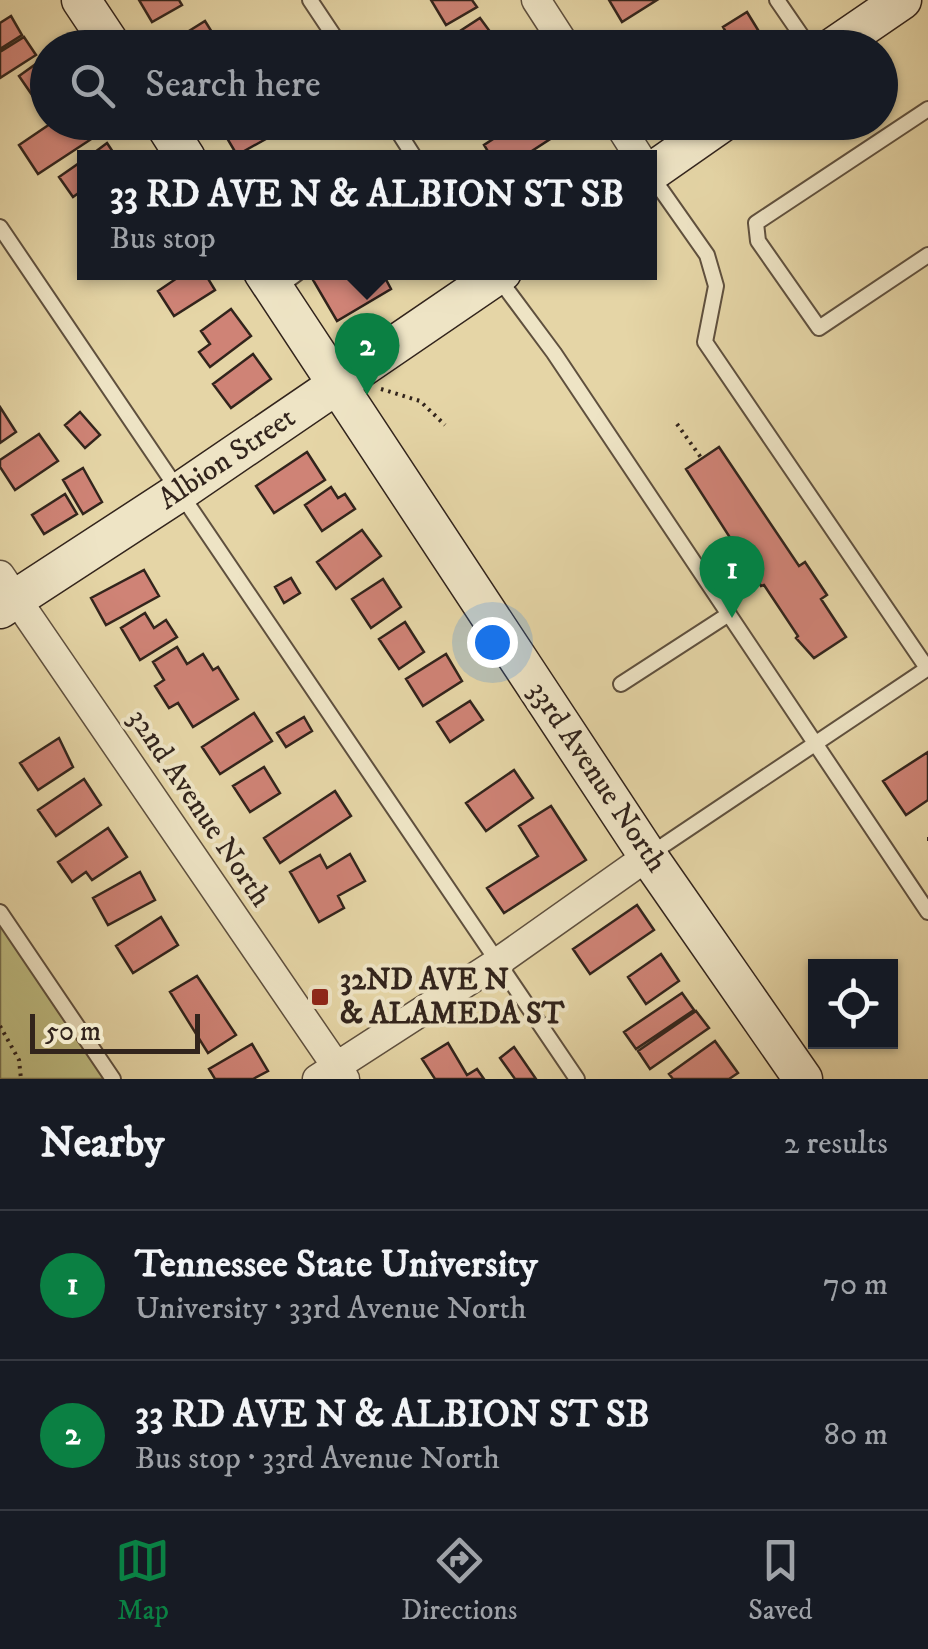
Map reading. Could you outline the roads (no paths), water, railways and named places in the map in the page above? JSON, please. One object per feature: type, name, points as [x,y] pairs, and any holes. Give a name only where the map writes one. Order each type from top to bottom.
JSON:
[{"type":"street","points":[[81,0],[101,30]]},
{"type":"street","points":[[536,0],[555,30]]},
{"type":"street","points":[[858,30],[902,0]]},
{"type":"street","points":[[657,168],[697,140]]},
{"type":"street","name":"33rd Avenue North","points":[[280,280],[337,384],[648,856],[803,1079]]},
{"type":"street","name":"Albion Street","points":[[5,594],[178,493],[489,280]]},
{"type":"street","name":"32nd Avenue North","points":[[5,594],[332,1075]]},
{"type":"street","points":[[332,1075],[648,856]]},
{"type":"lane","points":[[310,0],[330,30]]},
{"type":"lane","points":[[777,0],[798,30]]},
{"type":"lane","points":[[898,129],[928,109]]},
{"type":"lane","points":[[881,140],[756,223],[758,241],[819,328],[928,255]]},
{"type":"lane","points":[[648,856],[928,668],[705,342],[716,286],[707,255],[657,183]]},
{"type":"lane","points":[[0,227],[577,1079]]},
{"type":"lane","points":[[502,280],[928,912]]},
{"type":"lane","points":[[621,684],[729,614]]},
{"type":"lane","points":[[0,912],[113,1079]]},
{"type":"place","name":"33 RD AVE N & ALBION ST SB","points":[[367,395]]},
{"type":"place","name":"Tennessee State University","points":[[732,618]]},
{"type":"place","name":"32ND AVE N & ALAMEDA ST","points":[[320,997]]}]
